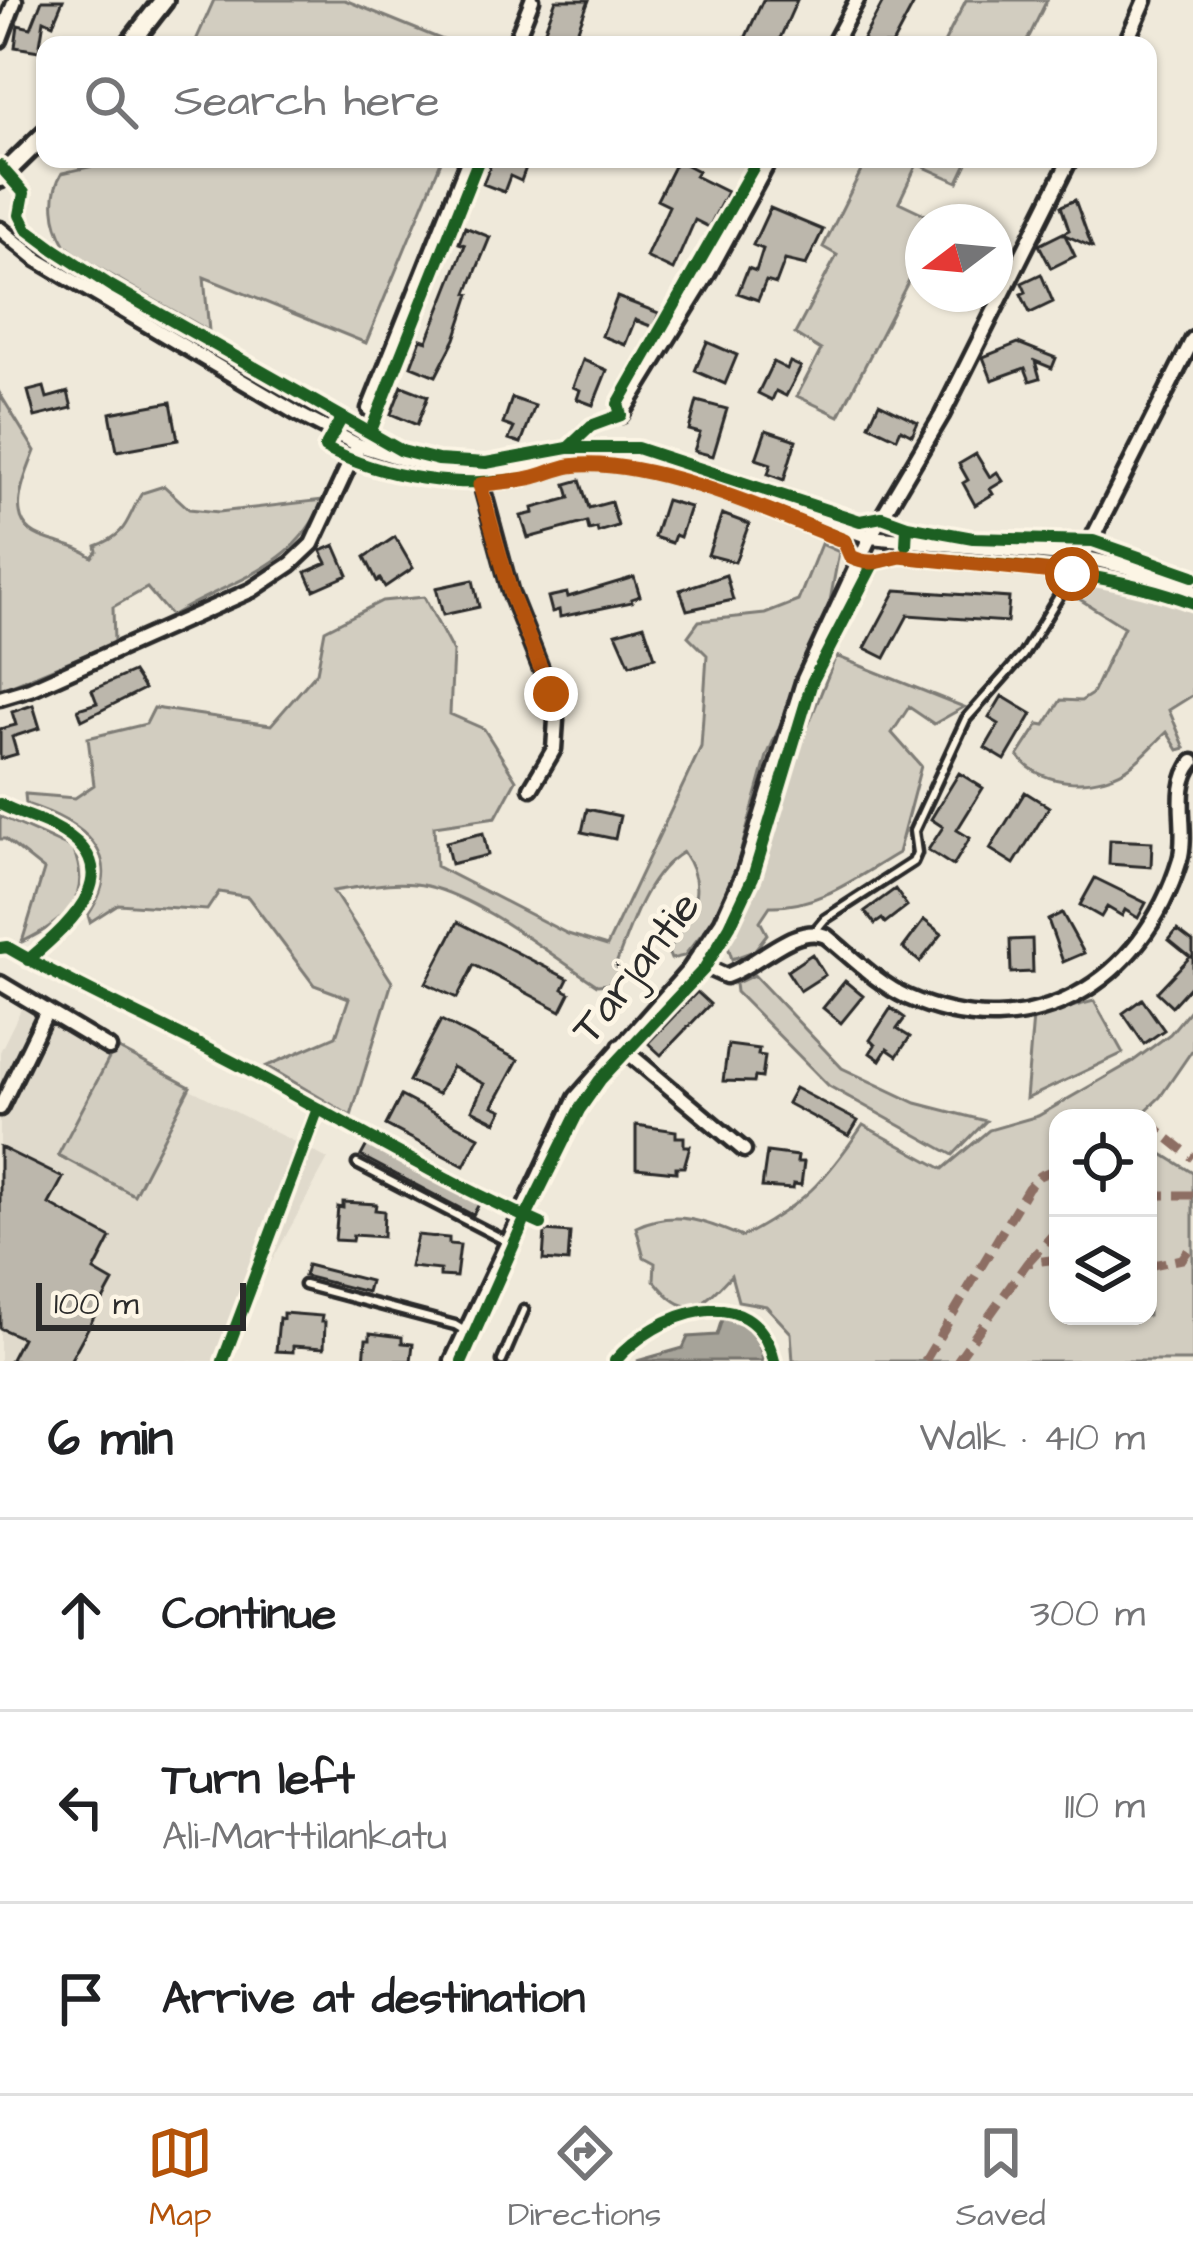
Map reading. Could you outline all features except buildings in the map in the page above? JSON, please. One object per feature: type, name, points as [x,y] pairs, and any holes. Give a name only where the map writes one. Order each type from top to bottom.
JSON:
[{"type":"main road","points":[[136,36],[161,1]]},
{"type":"main road","points":[[0,178],[36,143]]},
{"type":"street","points":[[0,40],[15,0]]},
{"type":"street","points":[[518,36],[532,0]]},
{"type":"street","points":[[838,36],[857,0]]},
{"type":"street","points":[[1129,36],[1145,0]]},
{"type":"street","points":[[369,409],[465,168]]},
{"type":"street","points":[[621,415],[707,275],[765,168]]},
{"type":"street","name":"Tarjantie","points":[[452,1361],[576,1098],[695,962],[722,921],[744,872],[804,679],[870,537],[942,415],[1066,168]]},
{"type":"street","points":[[0,229],[38,260],[358,445],[429,466],[478,472],[613,457],[743,491],[870,537],[1082,557],[1193,591]]},
{"type":"street","points":[[1082,557],[1193,339]]},
{"type":"street","points":[[0,698],[252,590],[291,564],[312,544],[358,445]]},
{"type":"street","points":[[478,472],[511,594],[551,694],[556,720],[554,749],[531,788]]},
{"type":"street","points":[[695,962],[726,976],[814,931],[887,986],[922,1003],[968,1013],[1016,1015],[1062,1003],[1100,981],[1134,952],[1164,905],[1182,853],[1182,781],[1193,762]]},
{"type":"street","points":[[0,982],[109,1048]]},
{"type":"street","points":[[0,1108],[47,1011]]},
{"type":"street","points":[[620,1046],[745,1150]]},
{"type":"lane","points":[[814,931],[913,862],[917,853],[914,831],[966,718],[1023,655],[1082,557]]},
{"type":"lane","points":[[357,1164],[506,1241]]},
{"type":"lane","points":[[304,1285],[466,1331]]},
{"type":"lane","points":[[502,1361],[524,1310]]},
{"type":"shaded area","points":[[214,0],[345,0],[433,36],[198,36]]},
{"type":"shaded area","points":[[966,0],[1047,0],[1029,36],[948,36]]},
{"type":"shaded area","points":[[84,168],[438,168],[366,343],[204,277],[209,331],[65,244],[57,227],[54,199],[62,173]]},
{"type":"shaded area","points":[[862,168],[915,168],[899,202],[905,205],[905,288],[839,416],[797,396],[821,350],[795,334],[837,255],[823,247]]},
{"type":"shaded area","points":[[926,168],[965,168],[958,182]]},
{"type":"shaded area","points":[[0,394],[35,451],[20,502],[24,524],[33,533],[92,557],[96,546],[121,531],[142,493],[164,486],[189,509],[219,512],[323,500],[295,543],[258,571],[171,616],[147,588],[113,607],[114,643],[0,690]]},
{"type":"shaded area","points":[[821,544],[839,552],[828,612],[767,756],[737,865],[713,920],[684,956],[671,959],[668,952],[696,892],[683,852],[659,873],[641,902],[616,964],[620,972],[610,984],[597,985],[492,915],[448,893],[404,883],[333,891],[392,982],[351,1116],[267,1066],[336,1036],[349,998],[314,985],[248,897],[219,892],[207,910],[118,904],[90,922],[88,915],[104,874],[93,843],[64,820],[26,804],[25,794],[75,798],[94,785],[88,738],[146,724],[154,708],[271,725],[317,672],[325,630],[382,601],[424,597],[453,652],[450,714],[484,729],[516,780],[496,817],[434,826],[436,866],[568,934],[607,946],[701,747],[707,655],[688,636],[699,621],[765,614],[798,601]]},
{"type":"shaded area","points":[[1084,581],[1193,607],[1193,695],[1169,710],[1185,748],[1178,750],[1167,732],[1119,773],[1072,782],[1042,775],[1018,756],[1061,700],[1081,701],[1092,694],[1124,627],[1073,595]]},
{"type":"shaded area","points":[[836,656],[964,707],[934,724],[909,707],[892,733],[921,766],[898,853],[821,896],[770,906],[760,921],[767,934],[754,951],[732,959],[726,940],[766,859],[786,780]]},
{"type":"shaded area","points":[[0,816],[73,849],[79,866],[80,881],[71,906],[51,926],[22,942],[44,870],[0,839]]},
{"type":"shaded area","points":[[754,975],[842,1068],[916,1103],[986,1121],[953,1155],[829,1086],[736,992],[735,984]]},
{"type":"shaded area","points":[[30,991],[109,1048],[328,1159],[217,1361],[0,1361],[0,1052]]},
{"type":"shaded area","points":[[1094,1001],[1123,1053],[1026,1099],[1033,1017]]},
{"type":"shaded area","points":[[1193,1006],[1193,1049],[1147,1109],[1050,1109],[1132,1062],[1170,1034]]},
{"type":"shaded area","points":[[115,1047],[190,1087],[134,1195],[58,1155]]},
{"type":"shaded area","points":[[1049,1110],[1049,1325],[1157,1325],[1157,1151],[1193,1173],[1193,1361],[793,1361],[791,1333],[766,1306],[738,1301],[731,1275],[702,1302],[685,1305],[654,1280],[655,1263],[644,1257],[636,1227],[650,1222],[677,1218],[702,1222],[742,1237],[782,1214],[811,1190],[863,1125],[943,1169],[989,1130]]},
{"type":"shaded area","points":[[733,1317],[753,1335],[763,1361],[637,1361],[683,1348],[688,1337],[717,1335],[722,1319]]},
{"type":"marked path","points":[[1157,1129],[1193,1158]]},
{"type":"marked path","points":[[925,1361],[1028,1188],[1049,1172]]},
{"type":"marked path","points":[[1157,1195],[1193,1195]]},
{"type":"marked path","points":[[1027,1263],[1049,1239]]},
{"type":"marked path","points":[[1157,1264],[1182,1259],[1193,1244]]},
{"type":"marked path","points":[[957,1361],[1027,1263],[1049,1260]]},
{"type":"cycle path","points":[[0,166],[24,193],[20,215],[27,229],[54,249],[402,451],[438,460],[486,463],[568,448],[637,448],[860,521],[882,517],[907,526]]},
{"type":"cycle path","points":[[370,433],[475,168]]},
{"type":"cycle path","points":[[568,448],[591,426],[621,415],[618,404],[753,168]]},
{"type":"cycle path","points":[[341,419],[325,448],[372,467],[422,479],[523,479]]},
{"type":"cycle path","points":[[768,510],[845,541],[851,557],[864,562],[900,556],[1048,570],[1122,582],[1193,603]]},
{"type":"cycle path","points":[[906,545],[907,526],[973,538],[1093,541],[1193,576]]},
{"type":"cycle path","points":[[462,1361],[579,1110],[600,1080],[704,969],[730,926],[753,877],[812,682],[873,564]]},
{"type":"cycle path","points":[[0,804],[76,842],[89,859],[93,876],[77,911],[28,960]]},
{"type":"cycle path","points":[[0,948],[7,947],[541,1224]]},
{"type":"cycle path","points":[[223,1361],[317,1111]]},
{"type":"cycle path","points":[[615,1361],[654,1329],[702,1311],[725,1311],[746,1318],[763,1334],[774,1361]]},
{"type":"route","points":[[551,694],[511,594],[480,485],[571,466],[611,467],[764,508],[844,541],[851,557],[861,562],[873,564],[900,556],[1072,574]]}]
